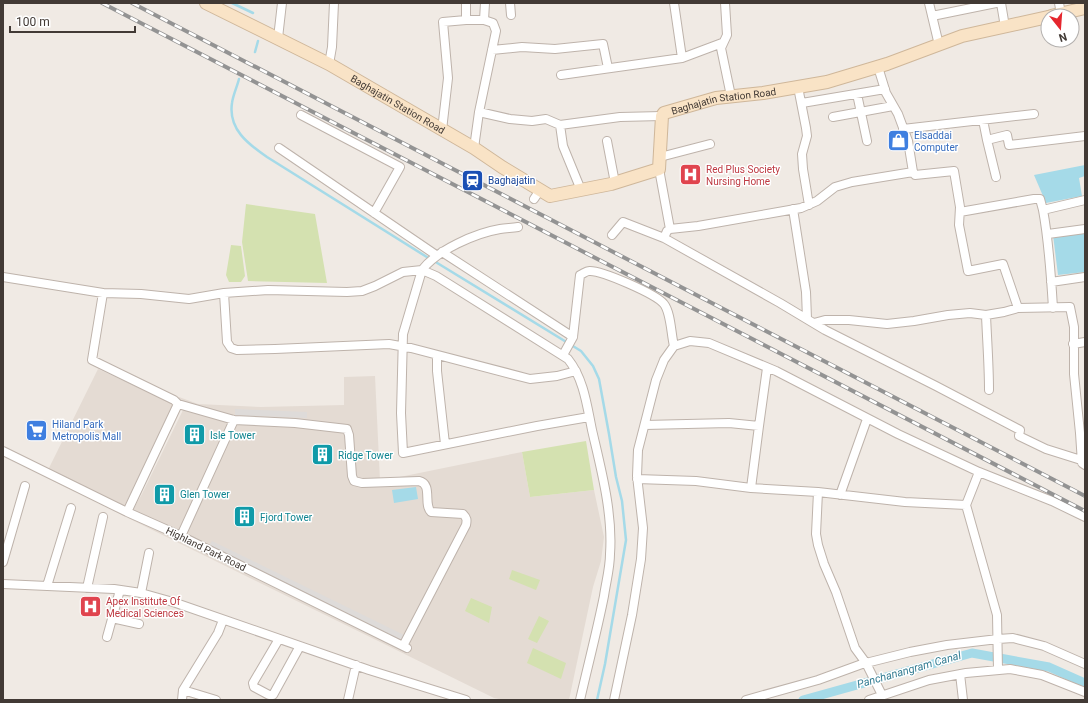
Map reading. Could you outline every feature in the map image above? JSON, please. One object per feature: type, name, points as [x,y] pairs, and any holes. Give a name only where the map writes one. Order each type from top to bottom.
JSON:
[{"type":"street","name":"Baghajatin Station Road","points":[[206,3],[329,64],[474,148],[537,194],[550,196],[615,183],[659,169],[662,116],[664,113],[716,98],[763,93],[828,82],[878,67],[962,36],[1040,19]]},
{"type":"street","points":[[278,38],[282,3]]},
{"type":"street","points":[[329,64],[332,47],[334,3]]},
{"type":"street","points":[[466,3],[466,20]]},
{"type":"street","points":[[484,20],[485,3]]},
{"type":"street","points":[[510,3],[511,15]]},
{"type":"street","points":[[674,3],[682,58]]},
{"type":"street","points":[[725,3],[727,35],[722,43],[722,48],[730,96]]},
{"type":"street","points":[[929,3],[939,45]]},
{"type":"street","points":[[932,16],[996,3]]},
{"type":"street","points":[[1001,3],[1005,27]]},
{"type":"street","points":[[442,130],[448,78],[443,22],[484,20],[493,24],[496,31],[479,112],[474,148]]},
{"type":"street","points":[[561,75],[682,58],[722,43]]},
{"type":"street","points":[[492,50],[522,47],[555,49],[603,44],[608,68]]},
{"type":"street","points":[[878,67],[885,89],[904,129],[908,141],[913,172]]},
{"type":"street","points":[[798,87],[807,136],[802,154],[802,161],[809,205]]},
{"type":"street","points":[[802,103],[885,89]]},
{"type":"street","points":[[857,94],[867,141]]},
{"type":"street","points":[[833,117],[893,106]]},
{"type":"street","points":[[479,112],[510,119],[532,121],[546,119],[560,125],[620,117],[662,116]]},
{"type":"street","points":[[904,129],[1034,114]]},
{"type":"street","points":[[301,115],[400,167],[374,213]]},
{"type":"street","points":[[983,120],[996,177]]},
{"type":"street","points":[[560,125],[563,146],[581,190]]},
{"type":"street","points":[[987,140],[1007,135],[1009,145],[1085,136]]},
{"type":"street","points":[[607,141],[615,183]]},
{"type":"street","points":[[660,157],[710,144]]},
{"type":"street","points":[[279,148],[374,213],[573,337]]},
{"type":"street","points":[[659,169],[670,229]]},
{"type":"street","points":[[664,238],[667,231],[670,229],[698,226],[801,208],[817,201],[835,187],[852,182],[913,172],[915,175],[923,175],[954,171],[960,212],[958,219],[968,271],[1003,264],[1018,308]]},
{"type":"street","points":[[960,212],[1038,198],[1042,203],[1048,234],[1053,308]]},
{"type":"street","points":[[1043,210],[1085,200]]},
{"type":"street","points":[[793,209],[811,321]]},
{"type":"street","points":[[612,235],[623,222],[664,238],[811,321],[1020,430],[1019,436],[1046,449],[1083,463],[1074,374],[1074,327],[1070,307],[1018,308],[986,315],[963,314],[914,322],[887,324],[849,320],[811,321]]},
{"type":"street","points":[[518,227],[500,229],[480,234],[439,254],[429,261],[422,270],[406,324],[403,346],[401,413],[403,453],[537,426],[589,418]]},
{"type":"street","points":[[1048,234],[1085,229]]},
{"type":"street","points":[[3,277],[103,293],[189,299],[224,293],[268,290],[362,291],[403,272],[422,270],[436,276],[564,353],[576,371],[583,389],[602,475],[610,525],[610,554],[600,616],[580,700]]},
{"type":"street","points":[[564,353],[573,337],[580,275],[589,271],[628,283],[658,299],[664,304],[667,310],[673,342],[656,380],[638,450],[637,479],[643,528],[641,559],[632,615],[614,700]]},
{"type":"street","points":[[1051,282],[1085,277]]},
{"type":"street","points":[[103,293],[92,360],[174,400],[178,404],[234,420],[181,536]]},
{"type":"street","points":[[224,293],[228,342],[231,348],[237,350],[389,344],[489,367],[530,379],[557,376],[576,371]]},
{"type":"street","points":[[986,315],[989,358],[989,390]]},
{"type":"street","points":[[673,342],[690,341],[709,343],[768,368],[867,419],[979,472],[1052,501],[1085,517]]},
{"type":"street","points":[[1073,344],[1085,342]]},
{"type":"street","points":[[437,355],[437,371],[445,444]]},
{"type":"street","points":[[751,488],[768,368]]},
{"type":"street","points":[[127,512],[178,404]]},
{"type":"street","points":[[840,495],[867,419]]},
{"type":"street","name":"Highland Park Road","points":[[3,451],[127,512],[181,536],[406,647],[466,525],[466,517],[463,514],[431,512],[428,509],[426,485],[424,482],[362,483],[354,481],[352,476],[349,435],[347,429],[295,423],[234,420]]},
{"type":"street","points":[[645,425],[729,423],[759,426]]},
{"type":"street","points":[[979,472],[966,505],[997,615],[998,670]]},
{"type":"street","points":[[637,479],[696,481],[751,488],[818,492],[905,502],[966,505]]},
{"type":"street","points":[[3,562],[25,486]]},
{"type":"street","points":[[818,492],[816,534],[818,546],[836,592],[855,648],[866,663],[882,695]]},
{"type":"street","points":[[47,586],[72,508]]},
{"type":"street","points":[[87,588],[103,517]]},
{"type":"street","points":[[141,593],[149,552]]},
{"type":"street","points":[[3,584],[120,590],[141,593],[173,602],[453,698],[466,700]]},
{"type":"street","points":[[107,637],[120,590]]},
{"type":"street","points":[[112,618],[139,624]]},
{"type":"street","points":[[182,700],[183,690],[218,633],[223,620]]},
{"type":"street","points":[[746,700],[866,663],[947,645],[998,643],[1013,638],[1044,646],[1085,664]]},
{"type":"street","points":[[279,639],[254,683],[254,687],[269,695],[273,694],[300,646]]},
{"type":"street","points":[[348,700],[356,665]]},
{"type":"street","points":[[869,700],[928,680],[960,674],[1010,669],[1042,675],[1085,692]]},
{"type":"street","points":[[960,674],[963,700]]},
{"type":"street","points":[[183,690],[216,700]]},
{"type":"shaded area","points":[[98,369],[170,402],[173,407],[124,507],[48,470]]},
{"type":"shaded area","points":[[375,376],[380,481],[522,452],[530,497],[594,490],[604,537],[601,561],[593,587],[569,700],[504,700],[494,698],[128,518],[142,494],[183,410],[178,399],[179,397],[198,404],[261,407],[344,405],[344,377]]},
{"type":"shaded area","points":[[235,409],[307,412],[307,418],[235,415]]},
{"type":"shaded area","points":[[212,541],[404,635],[401,641],[209,546]]},
{"type":"green space","points":[[246,204],[315,214],[327,283],[248,281],[242,242]]},
{"type":"green space","points":[[231,245],[241,246],[245,276],[241,282],[229,282],[226,275]]},
{"type":"green space","points":[[586,441],[594,490],[530,497],[522,452]]},
{"type":"green space","points":[[512,570],[540,580],[536,590],[509,579]]},
{"type":"green space","points":[[471,598],[492,607],[489,623],[465,611]]},
{"type":"green space","points":[[539,616],[549,621],[537,643],[528,639]]},
{"type":"green space","points":[[533,648],[566,663],[561,679],[527,663]]},
{"type":"water","points":[[1085,165],[1085,176],[1079,178],[1082,196],[1046,203],[1034,175]]},
{"type":"water","points":[[1085,230],[1085,272],[1058,275],[1053,235]]},
{"type":"water","points":[[416,487],[418,499],[394,503],[392,490]]},
{"type":"waterway","points":[[232,3],[253,13]]},
{"type":"waterway","points":[[255,52],[258,41]]},
{"type":"waterway","points":[[239,79],[233,100],[233,121],[241,135],[253,147],[430,259]]},
{"type":"waterway","points":[[434,261],[581,351],[593,366],[599,379],[616,477],[622,501],[626,540],[605,664],[597,700]]},
{"type":"waterway","name":"Panchanangram Canal","points":[[803,700],[972,653],[1049,667],[1085,683]]},
{"type":"railway","points":[[102,3],[1085,511]]},
{"type":"railway","points":[[132,3],[1085,496]]},
{"type":"place","name":"Elsaddai Computer","points":[[899,141]]},
{"type":"place","name":"Red Plus Society Nursing Home","points":[[691,175]]},
{"type":"place","name":"Baghajatin","points":[[473,180]]},
{"type":"place","name":"Hiland Park Metropolis Mall","points":[[37,430]]},
{"type":"place","name":"Isle Tower","points":[[194,435]]},
{"type":"place","name":"Ridge Tower","points":[[323,455]]},
{"type":"place","name":"Glen Tower","points":[[165,494]]},
{"type":"place","name":"Fjord Tower","points":[[244,517]]},
{"type":"place","name":"Apex Institute Of Medical Sciences","points":[[90,607]]}]
